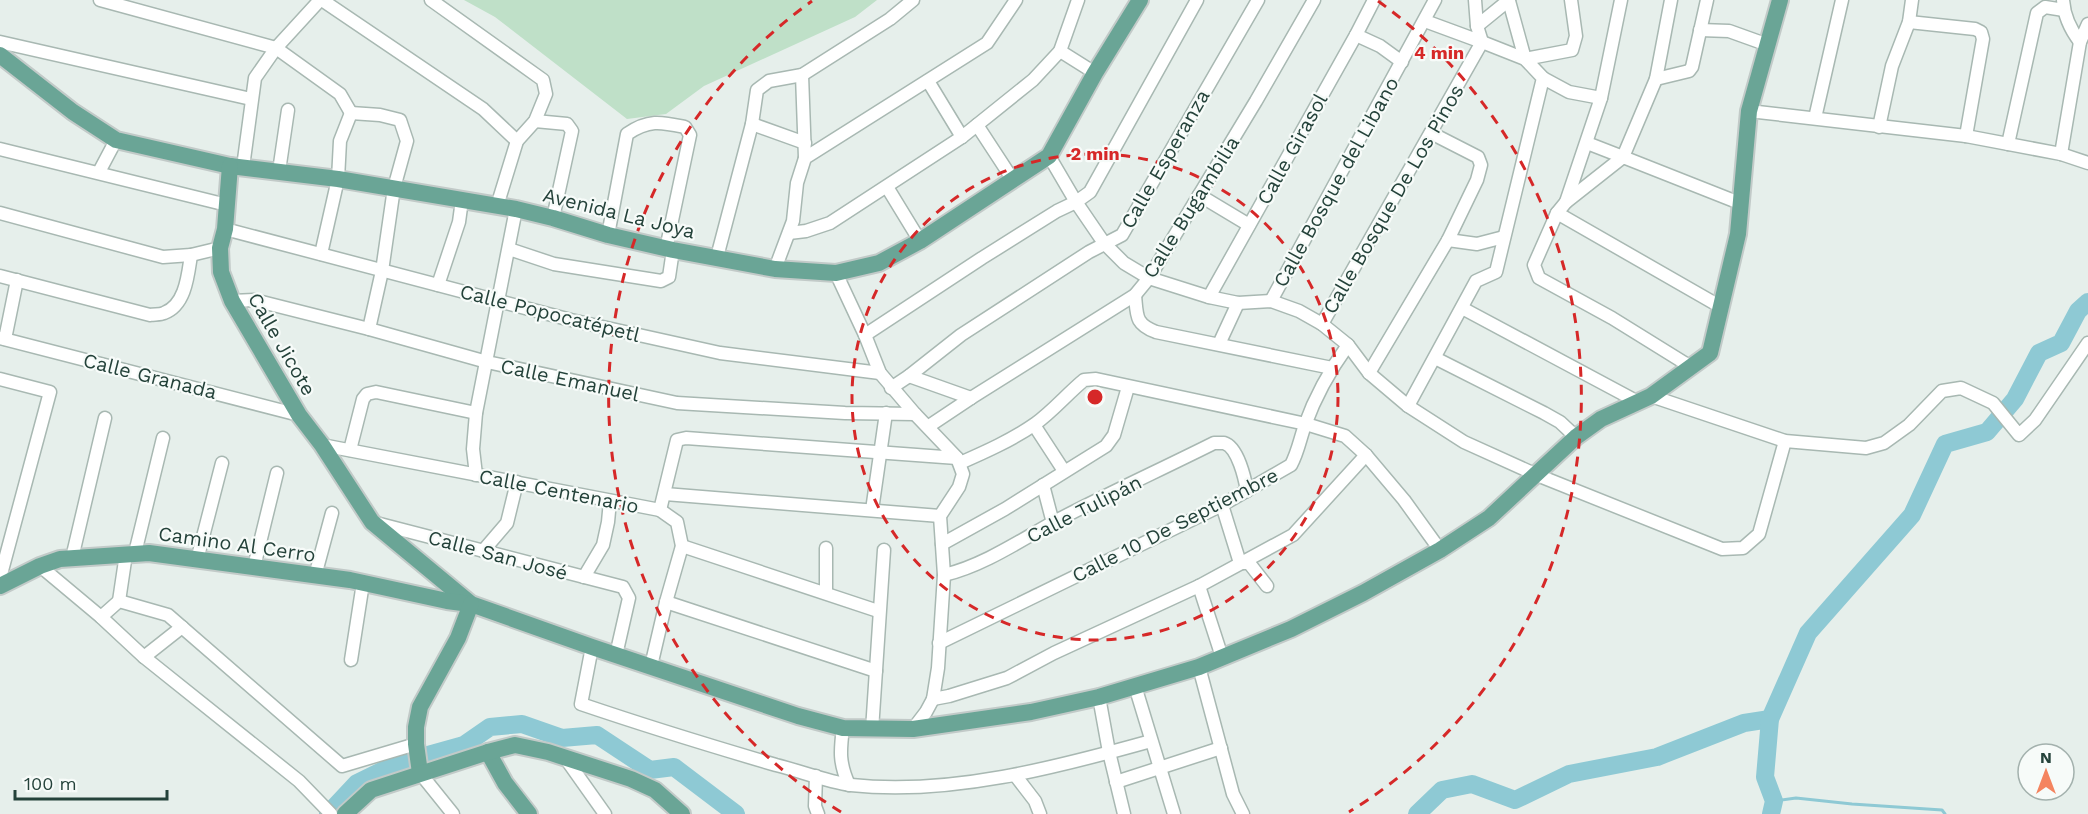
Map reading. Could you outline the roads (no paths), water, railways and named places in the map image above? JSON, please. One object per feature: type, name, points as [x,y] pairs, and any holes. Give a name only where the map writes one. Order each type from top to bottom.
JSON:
[{"type":"main road","name":"Avenida La Joya","points":[[0,55],[73,112],[116,140],[237,167],[338,179],[516,209],[669,250],[775,268],[836,273],[879,263],[920,242],[1049,156],[1095,73],[1140,0]]},
{"type":"main road","points":[[420,773],[416,727],[420,706],[458,638],[471,604],[798,716],[843,728],[913,729],[1031,712],[1099,697],[1199,667],[1291,629],[1363,593],[1440,550],[1489,518],[1537,476],[1576,437],[1600,419],[1644,399],[1710,353],[1738,234],[1749,111],[1780,0]]},
{"type":"main road","name":"Calle Jicote","points":[[237,167],[219,248],[221,272],[232,301],[299,415],[322,444],[372,522],[471,604]]},
{"type":"main road","name":"Camino Al Cerro","points":[[0,586],[40,566],[60,559],[149,553],[363,583],[471,604]]},
{"type":"main road","points":[[355,810],[371,790],[515,745],[631,779],[655,790],[682,814]]},
{"type":"main road","points":[[488,752],[505,783],[529,814]]},
{"type":"street","points":[[100,0],[276,48],[340,94],[351,113]]},
{"type":"street","points":[[237,167],[255,78],[276,48],[321,0],[483,109],[517,141]]},
{"type":"street","points":[[431,0],[543,80],[546,94],[536,121],[517,141],[497,206]]},
{"type":"street","points":[[717,257],[752,124],[757,90],[769,81],[802,75],[890,19],[913,0]]},
{"type":"street","points":[[805,158],[987,43],[1016,0]]},
{"type":"street","points":[[789,233],[806,231],[830,223],[962,136],[1033,80],[1060,51],[1078,0]]},
{"type":"street","points":[[865,334],[1090,192],[1197,0]]},
{"type":"street","name":"Calle Esperanza","points":[[891,388],[962,335],[1104,243],[1122,235],[1257,0]]},
{"type":"street","name":"Calle Bugambilia","points":[[929,426],[1135,295],[1149,279],[1314,0]]},
{"type":"street","name":"Calle Girasol","points":[[1209,297],[1374,0]]},
{"type":"street","name":"Calle Bosque del Libano","points":[[1271,301],[1435,0]]},
{"type":"street","points":[[1474,0],[1477,26],[1482,42]]},
{"type":"street","points":[[1525,59],[1572,50],[1576,36],[1571,0]]},
{"type":"street","points":[[1566,202],[1602,98],[1621,0]]},
{"type":"street","points":[[1671,0],[1656,79],[1623,157],[1566,202],[1557,213],[1534,265],[1539,278],[1612,318],[1690,367]]},
{"type":"street","points":[[1656,79],[1689,70],[1692,67],[1707,0]]},
{"type":"street","points":[[1815,118],[1842,0]]},
{"type":"street","points":[[1879,127],[1892,66],[1909,22],[1912,0]]},
{"type":"street","points":[[1477,26],[1509,1],[1525,59]]},
{"type":"street","points":[[2008,144],[2037,13],[2045,7],[2064,5],[2071,31],[2082,49]]},
{"type":"street","points":[[1425,21],[1525,59],[1543,78],[1569,92],[1602,98]]},
{"type":"street","points":[[1909,22],[1975,29],[1981,32],[1983,39],[1966,136]]},
{"type":"street","points":[[2061,154],[2088,24]]},
{"type":"street","points":[[1700,30],[1729,32],[1768,45]]},
{"type":"street","points":[[1356,36],[1380,46],[1402,62]]},
{"type":"street","points":[[0,42],[251,99]]},
{"type":"street","name":"Calle Bosque De Los Pinos","points":[[1322,324],[1482,42]]},
{"type":"street","points":[[1060,51],[1095,73]]},
{"type":"street","points":[[775,268],[793,221],[797,183],[805,158],[802,75]]},
{"type":"street","points":[[1408,406],[1476,281],[1496,272],[1543,78]]},
{"type":"street","points":[[928,81],[962,136]]},
{"type":"street","points":[[279,171],[288,110]]},
{"type":"street","points":[[1749,111],[1966,136],[2061,154],[2088,163]]},
{"type":"street","points":[[321,254],[338,179],[340,141],[351,113]]},
{"type":"street","points":[[351,113],[380,115],[400,120],[407,141],[394,188],[382,271],[369,329]]},
{"type":"street","points":[[536,121],[567,124],[572,131],[553,218]]},
{"type":"street","points":[[509,249],[554,264],[661,281],[669,277],[669,250],[690,135],[685,127],[658,121],[638,126],[627,134],[608,235]]},
{"type":"street","points":[[752,124],[805,143]]},
{"type":"street","points":[[977,125],[1013,180]]},
{"type":"street","points":[[1369,373],[1448,240],[1482,165],[1478,157],[1431,133]]},
{"type":"street","points":[[99,172],[116,140]]},
{"type":"street","points":[[1587,143],[1742,204]]},
{"type":"street","points":[[0,149],[227,205]]},
{"type":"street","points":[[1049,156],[1104,243],[1124,263],[1149,279],[1209,297],[1238,303],[1271,301],[1299,311],[1322,324],[1348,345],[1369,373],[1408,406],[1464,442],[1537,476],[1722,549],[1743,548],[1759,534],[1785,441]]},
{"type":"street","points":[[887,187],[920,242]]},
{"type":"street","points":[[1199,195],[1250,225]]},
{"type":"street","points":[[438,285],[459,222],[462,200]]},
{"type":"street","points":[[476,475],[473,449],[476,413],[516,209]]},
{"type":"street","points":[[0,213],[163,257],[191,255],[219,248]]},
{"type":"street","points":[[1557,213],[1721,307]]},
{"type":"street","name":"Calle Popocatépetl","points":[[225,229],[571,320],[720,353],[880,373]]},
{"type":"street","points":[[1448,240],[1477,244],[1504,237]]},
{"type":"street","points":[[0,276],[150,315],[163,314],[174,307],[187,283],[191,255]]},
{"type":"street","points":[[836,273],[865,334],[880,373],[958,461],[963,474],[959,487],[940,516],[944,575],[933,699],[913,729]]},
{"type":"street","points":[[2,339],[16,280]]},
{"type":"street","points":[[1135,295],[1138,320],[1143,327],[1156,332],[1332,368]]},
{"type":"street","name":"Calle Emanuel","points":[[232,301],[254,300],[487,362],[677,403],[845,413],[915,414]]},
{"type":"street","points":[[1219,344],[1238,303]]},
{"type":"street","points":[[1462,308],[1644,399],[1785,441],[1866,448],[1884,443],[1901,431],[1942,392],[1960,388],[1993,403],[2019,435],[2035,420],[2088,343]]},
{"type":"street","name":"Calle Granada","points":[[2,339],[299,415]]},
{"type":"street","name":"Calle 10 De Septiembre","points":[[939,643],[1222,505],[1290,465],[1332,368],[1348,345]]},
{"type":"street","points":[[1435,358],[1544,413],[1560,422],[1576,437]]},
{"type":"street","points":[[909,376],[971,398]]},
{"type":"street","points":[[0,378],[50,393],[0,578]]},
{"type":"street","points":[[958,461],[992,448],[1034,425],[1084,380],[1096,379],[1306,424],[1345,436],[1366,455],[1404,500],[1440,550]]},
{"type":"street","points":[[942,544],[1005,509],[1106,446],[1114,435],[1128,387]]},
{"type":"street","points":[[350,450],[363,399],[367,394],[376,392],[476,413]]},
{"type":"street","points":[[872,510],[886,413]]},
{"type":"street","points":[[72,558],[105,418]]},
{"type":"street","points":[[1034,425],[1064,471]]},
{"type":"street","points":[[101,617],[119,601],[163,438]]},
{"type":"street","name":"Calle Centenario","points":[[322,444],[660,510],[677,440],[686,438],[958,461]]},
{"type":"street","name":"Calle Tulipán","points":[[944,575],[968,567],[1014,545],[1053,523],[1214,443],[1224,443],[1230,446],[1243,469],[1247,491]]},
{"type":"street","points":[[933,699],[1007,678],[1054,653],[1199,586],[1293,535],[1366,455]]},
{"type":"street","points":[[197,560],[222,463]]},
{"type":"street","points":[[254,567],[277,473]]},
{"type":"street","points":[[483,551],[507,523],[517,482]]},
{"type":"street","points":[[1043,485],[1053,523]]},
{"type":"street","points":[[665,494],[940,516]]},
{"type":"street","points":[[584,577],[603,545],[610,501]]},
{"type":"street","points":[[1222,505],[1240,563]]},
{"type":"street","points":[[651,666],[682,546],[677,522],[660,510]]},
{"type":"street","points":[[315,576],[332,513]]},
{"type":"street","name":"Calle San José","points":[[372,522],[623,587],[629,598],[616,655]]},
{"type":"street","points":[[682,546],[878,611]]},
{"type":"street","points":[[826,548],[826,593]]},
{"type":"street","points":[[872,730],[878,611],[884,550]]},
{"type":"street","points":[[1240,563],[1250,563],[1267,586]]},
{"type":"street","points":[[40,566],[144,657],[299,782],[331,814]]},
{"type":"street","points":[[351,660],[363,583]]},
{"type":"street","points":[[1199,586],[1222,657]]},
{"type":"street","points":[[119,601],[168,615],[342,766],[416,744]]},
{"type":"street","points":[[666,602],[876,672]]},
{"type":"street","points":[[144,657],[182,627]]},
{"type":"street","points":[[592,647],[581,704],[682,738],[849,785],[893,787],[936,785],[1015,775],[1151,741]]},
{"type":"street","points":[[1199,667],[1233,794],[1243,814]]},
{"type":"street","points":[[1135,686],[1174,814]]},
{"type":"street","points":[[1099,697],[1124,814]]},
{"type":"street","points":[[843,728],[840,755],[849,785]]},
{"type":"street","points":[[1116,782],[1221,748]]},
{"type":"street","points":[[566,759],[605,814]]},
{"type":"street","points":[[420,773],[453,814]]},
{"type":"street","points":[[1015,775],[1035,801],[1040,814]]},
{"type":"street","points":[[816,776],[815,806],[818,814]]},
{"type":"waterway","points":[[1771,814],[1774,801],[1765,777],[1770,719],[1808,633],[1912,515],[1945,444],[1987,432],[2015,399],[2039,353],[2061,343],[2078,311],[2088,302]]},
{"type":"waterway","points":[[1417,814],[1442,790],[1472,784],[1515,800],[1569,774],[1657,757],[1744,723],[1770,719]]},
{"type":"waterway","points":[[328,814],[357,783],[396,764],[464,745],[490,727],[522,724],[562,738],[597,735],[650,770],[674,767],[736,814]]},
{"type":"waterway","points":[[1774,801],[1796,798],[1942,810],[1945,814]]}]
